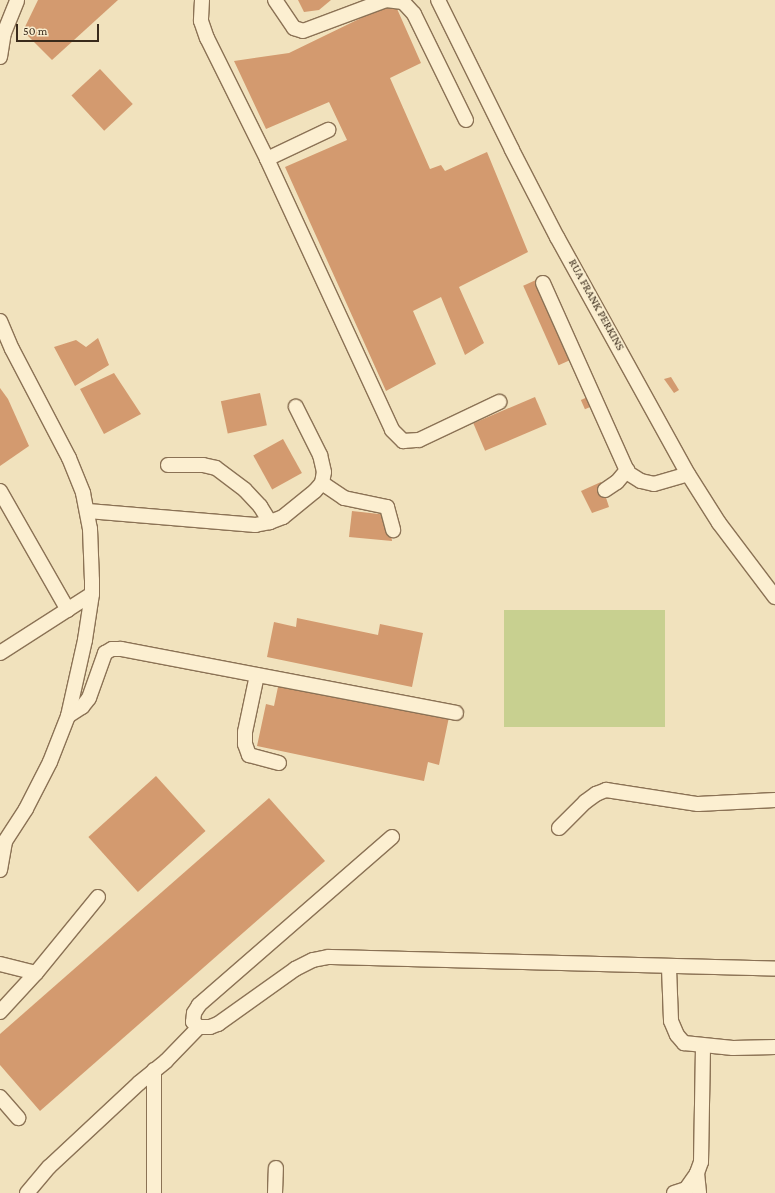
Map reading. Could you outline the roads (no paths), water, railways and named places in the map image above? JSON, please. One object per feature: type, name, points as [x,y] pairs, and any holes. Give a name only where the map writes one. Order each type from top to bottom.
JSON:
[{"type":"street","points":[[0,57],[4,33],[16,0]]},
{"type":"street","points":[[202,0],[201,21],[207,38],[267,158],[392,430],[403,441],[419,440],[499,402]]},
{"type":"street","points":[[276,0],[294,28],[303,31],[386,0],[403,2],[414,14],[466,120]]},
{"type":"street","name":"RUA FRANK PERKINS","points":[[438,0],[557,236],[688,474],[719,522],[775,597]]},
{"type":"street","points":[[267,158],[328,130]]},
{"type":"street","points":[[542,283],[628,473],[642,481],[654,484],[688,474]]},
{"type":"street","points":[[0,321],[12,348],[69,458],[88,511],[92,563],[92,594],[85,640],[68,716],[50,762],[26,810],[3,845],[0,870]]},
{"type":"street","points":[[88,511],[255,525],[284,517],[300,505],[322,483],[324,472],[320,455],[296,407]]},
{"type":"street","points":[[168,466],[203,465],[216,468],[245,490],[260,506],[270,522]]},
{"type":"street","points":[[605,490],[617,482],[627,470]]},
{"type":"street","points":[[322,483],[344,498],[387,507],[394,530]]},
{"type":"street","points":[[0,491],[68,610]]},
{"type":"street","points":[[0,653],[92,594]]},
{"type":"street","points":[[68,716],[82,707],[89,698],[105,653],[112,649],[121,649],[456,713]]},
{"type":"street","points":[[257,675],[245,732],[245,744],[250,755],[279,763]]},
{"type":"street","points":[[558,828],[585,802],[596,794],[606,790],[698,804],[775,800]]},
{"type":"street","points":[[392,837],[199,1005],[194,1013],[193,1022],[200,1027],[210,1027],[218,1024],[295,969],[313,960],[329,957],[669,968],[775,969]]},
{"type":"street","points":[[0,1012],[36,973],[98,897]]},
{"type":"street","points":[[0,964],[36,973]]},
{"type":"street","points":[[669,968],[671,1021],[677,1035],[684,1043],[704,1046],[775,1047]]},
{"type":"street","points":[[27,1193],[49,1167],[200,1027]]},
{"type":"street","points":[[674,1193],[686,1189],[697,1173],[701,1162],[704,1046]]},
{"type":"street","points":[[154,1070],[154,1193]]},
{"type":"street","points":[[0,1097],[18,1118]]},
{"type":"street","points":[[276,1168],[276,1193]]},
{"type":"street","points":[[697,1173],[699,1193]]}]
